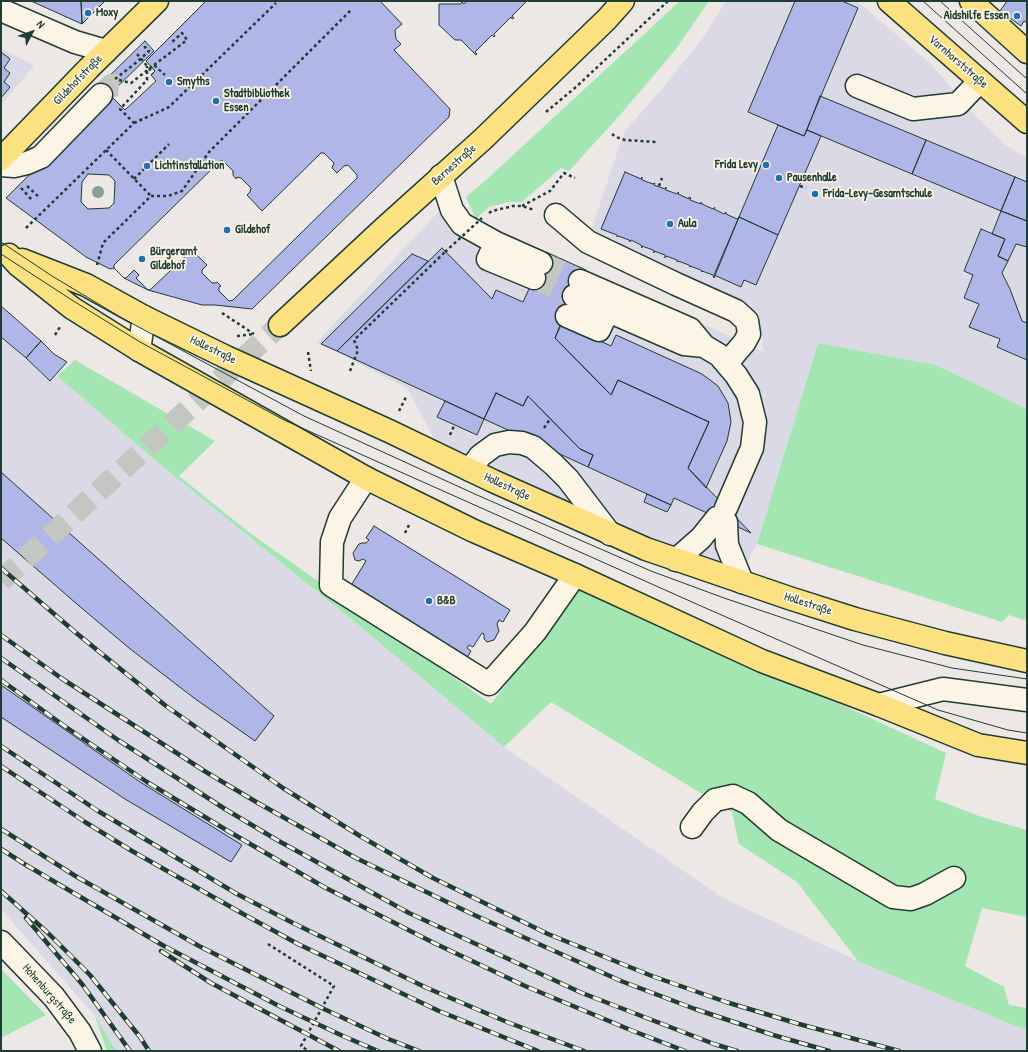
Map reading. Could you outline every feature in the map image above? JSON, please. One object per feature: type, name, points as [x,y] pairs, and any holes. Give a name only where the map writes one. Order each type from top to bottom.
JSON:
[{"type":"main road","name":"Gildehofstraße","points":[[1,159],[157,1]]},
{"type":"main road","name":"Bernestraße","points":[[280,325],[506,117],[607,19],[623,1]]},
{"type":"main road","name":"Varnhorststraße","points":[[889,1],[1027,122]]},
{"type":"main road","points":[[971,1],[1027,52]]},
{"type":"main road","name":"Hollestraße","points":[[5,252],[86,285],[144,317],[226,357],[610,534],[676,560],[855,619],[945,643],[1027,661]]},
{"type":"main road","name":"Hollestraße","points":[[5,252],[18,265],[72,308],[139,350],[366,478],[474,531],[762,661],[879,705],[978,745],[1027,753]]},
{"type":"street","points":[[1,10],[75,42],[106,51]]},
{"type":"street","points":[[857,86],[914,109],[958,104],[980,81]]},
{"type":"street","points":[[1,165],[14,166],[28,164],[41,156],[108,87]]},
{"type":"street","points":[[441,176],[452,210],[462,224],[492,251],[538,271]]},
{"type":"street","points":[[556,215],[588,242],[676,284],[736,310],[747,321],[749,334],[744,343],[727,364]]},
{"type":"street","points":[[577,288],[611,303],[690,329],[704,346],[719,355],[736,375],[748,394],[755,422],[752,448],[723,516],[676,560]]},
{"type":"street","points":[[567,316],[599,330],[611,303]]},
{"type":"street","points":[[139,350],[144,317]]},
{"type":"street","points":[[470,470],[480,456],[495,445],[509,442],[522,443],[533,447],[568,479],[610,534]]},
{"type":"street","points":[[366,478],[340,518],[332,542],[331,585],[489,684],[535,632],[575,576]]},
{"type":"street","points":[[723,516],[727,545],[742,582]]},
{"type":"street","points":[[879,705],[943,689],[1027,700]]},
{"type":"street","points":[[692,827],[703,812],[716,800],[733,796],[748,803],[778,830],[893,897],[911,899],[925,894],[954,878]]},
{"type":"street","name":"Hohenburgstraße","points":[[1,942],[54,997],[80,1032],[90,1051]]},
{"type":"path","points":[[26,228],[134,123],[169,107],[276,3]]},
{"type":"path","points":[[96,270],[103,243],[151,196],[168,196],[182,191],[209,152],[351,10]]},
{"type":"path","points":[[108,87],[131,83],[187,40],[182,33],[170,44]]},
{"type":"path","points":[[137,62],[149,51],[145,47],[137,54],[147,66],[153,74]]},
{"type":"path","points":[[154,64],[165,75]]},
{"type":"path","points":[[134,123],[120,109],[147,80],[147,66]]},
{"type":"path","points":[[612,134],[625,140],[656,142]]},
{"type":"path","points":[[134,179],[169,144]]},
{"type":"path","points":[[106,150],[151,196]]},
{"type":"path","points":[[738,162],[758,171]]},
{"type":"path","points":[[522,206],[550,191],[564,173],[576,178]]},
{"type":"path","points":[[659,186],[662,178]]},
{"type":"path","points":[[32,200],[21,188],[25,184],[40,198]]},
{"type":"path","points":[[800,186],[806,188]]},
{"type":"path","points":[[485,216],[492,211],[513,206]]},
{"type":"path","points":[[350,371],[358,350],[354,340],[482,218]]},
{"type":"path","points":[[222,313],[254,334]]},
{"type":"path","points":[[440,456],[454,426]]},
{"type":"path","points":[[405,533],[420,504]]},
{"type":"path","points":[[268,944],[334,986],[301,1046],[307,1051]]},
{"type":"shaded area","points":[[726,1],[857,1],[932,65],[976,117],[1007,146],[1027,158],[1027,409],[936,365],[818,343],[757,544],[742,574],[656,542],[438,446],[407,388],[317,342],[452,197],[476,219],[764,352],[758,321],[745,305],[591,231],[624,132],[661,90],[703,38]]},
{"type":"shaded area","points":[[1,48],[34,66],[1,105]]},
{"type":"shaded area","points":[[1,337],[50,381],[57,376],[162,466],[362,628],[504,747],[723,898],[858,961],[1018,1027],[1027,1029],[1027,1051],[107,1051],[95,1016],[1,909]]},
{"type":"green space","points":[[680,1],[709,1],[676,49],[620,115],[569,171],[561,168],[522,202],[508,202],[489,207],[476,219],[466,197]]},
{"type":"green space","points":[[818,343],[936,365],[1027,409],[1027,621],[1009,615],[1002,622],[757,544]]},
{"type":"green space","points":[[75,360],[215,441],[179,476],[250,533],[491,704],[582,585],[946,753],[935,799],[979,816],[1027,830],[1027,917],[982,908],[965,966],[1004,987],[1009,1005],[1027,1008],[1027,1029],[1018,1027],[858,961],[797,882],[739,844],[732,812],[551,702],[504,747],[362,628],[162,466],[57,376]]},
{"type":"green space","points":[[1,969],[46,1015],[1,1038]]},
{"type":"green space","points":[[95,1016],[116,1051],[107,1051]]},
{"type":"building","points":[[31,1],[81,1],[82,24]]},
{"type":"building","name":"Moxy","points":[[81,1],[105,1],[82,24]]},
{"type":"building","points":[[206,1],[380,1],[402,24],[395,30],[396,39],[401,44],[394,50],[450,109],[449,117],[252,309],[202,305],[148,290],[124,278],[114,268],[110,269],[86,257],[6,198],[110,95],[125,110],[156,81],[151,75],[155,71],[146,61]],"holes":[[[88,174],[109,175],[115,181],[114,203],[109,208],[88,209],[81,202],[82,182]]]},
{"type":"building","points":[[467,1],[527,1],[512,16],[514,18],[512,19],[511,17],[494,34],[494,37],[492,35],[475,52],[477,54],[476,55],[461,40],[455,40],[439,25],[439,4],[461,4],[462,2],[464,4]]},
{"type":"building","points":[[795,1],[842,1],[858,8],[804,136],[748,112]]},
{"type":"building","name":"Aidshilfe Essen","points":[[1007,1],[1027,1],[1027,23],[1024,21],[1021,26],[1000,11]]},
{"type":"building","points":[[145,41],[154,51],[112,92],[103,82]]},
{"type":"building","points":[[1,52],[10,59],[4,68],[10,73],[4,82],[10,87],[1,98]]},
{"type":"building","points":[[820,96],[926,140],[912,174],[807,130]]},
{"type":"building","name":"Pausenhalle","points":[[778,125],[804,136],[807,130],[821,136],[778,235],[739,217]]},
{"type":"building","points":[[926,140],[1015,177],[1001,211],[912,174]]},
{"type":"building","name":"Gildehof","points":[[321,153],[324,153],[334,163],[332,168],[337,173],[344,166],[348,165],[357,175],[357,178],[233,300],[229,301],[219,291],[219,287],[221,286],[217,282],[212,283],[202,273],[202,270],[207,265],[192,250],[150,290],[148,290],[136,278],[139,275],[134,270],[126,278],[124,278],[114,268],[114,265],[220,161],[223,161],[233,171],[233,175],[236,179],[237,177],[241,178],[251,188],[247,195],[262,211]]},
{"type":"building","name":"Aula","points":[[625,172],[641,179],[642,177],[642,180],[653,184],[655,183],[654,185],[665,189],[666,187],[666,190],[677,194],[678,192],[678,194],[689,199],[689,197],[691,198],[690,200],[701,204],[701,202],[702,204],[713,209],[715,207],[714,209],[724,214],[726,212],[726,214],[737,219],[739,217],[714,278],[713,275],[702,272],[701,270],[690,267],[689,265],[678,261],[677,262],[677,260],[666,256],[665,258],[665,255],[654,251],[654,253],[653,250],[642,246],[642,248],[641,245],[631,240],[630,242],[629,240],[618,236],[617,237],[617,235],[601,229]]},
{"type":"building","points":[[1015,177],[1027,182],[1027,221],[1001,211]]},
{"type":"building","points":[[1001,211],[1027,221],[1027,247],[1016,244],[1008,261],[998,256],[1005,239],[992,234]]},
{"type":"building","points":[[739,217],[778,235],[756,285],[744,280],[741,287],[714,275]]},
{"type":"building","points":[[981,229],[1005,239],[998,256],[1008,261],[1002,273],[1010,289],[1022,321],[1027,323],[1027,360],[997,347],[1000,339],[969,327],[979,304],[964,298],[973,275],[964,271]]},
{"type":"building","points":[[442,248],[492,299],[496,290],[523,302],[546,252],[586,270],[555,338],[611,395],[618,380],[709,422],[688,468],[751,533],[674,498],[671,505],[588,467],[593,455],[580,449],[528,396],[523,406],[496,393],[484,419],[337,351]]},
{"type":"building","points":[[412,254],[428,261],[337,351],[321,344]]},
{"type":"building","points":[[1,306],[41,341],[26,358],[1,337]]},
{"type":"building","points":[[561,323],[611,346],[616,335],[702,374],[718,386],[728,403],[731,422],[727,441],[706,488],[688,468],[709,422],[618,380],[611,395],[555,338]]},
{"type":"building","points":[[41,341],[54,354],[67,362],[50,381],[26,358]]},
{"type":"building","points":[[496,393],[523,406],[528,396],[580,449],[593,455],[588,467],[484,419]]},
{"type":"building","points":[[445,401],[484,419],[477,435],[437,417]]},
{"type":"building","points":[[1,472],[274,716],[255,741],[194,698],[129,648],[1,538]]},
{"type":"building","points":[[647,494],[671,505],[667,512],[644,502]]},
{"type":"building","name":"B&B","points":[[374,526],[510,610],[503,622],[499,620],[497,624],[499,631],[494,640],[487,642],[484,639],[484,634],[482,633],[473,647],[469,645],[467,648],[471,651],[464,663],[347,592],[366,561],[363,559],[359,561],[355,560],[353,553],[359,544],[366,543],[369,540],[366,538]]},
{"type":"building","points":[[1,685],[140,782],[242,845],[231,862],[125,799],[1,717]]},
{"type":"tunnel","points":[[101,95],[111,85],[123,86]]},
{"type":"tunnel","points":[[541,263],[580,281]]},
{"type":"tunnel","points":[[534,278],[574,296]]},
{"type":"tunnel","points":[[1,581],[280,325]]},
{"type":"tram line","points":[[923,1],[1027,94]]},
{"type":"tram line","points":[[940,1],[1027,79]]},
{"type":"tram line","points":[[1,242],[52,276],[122,318],[304,416],[477,495],[651,571],[724,598],[863,645],[952,668],[1027,679]]},
{"type":"tram line","points":[[1,254],[140,342],[284,420],[938,710],[1008,730],[1027,733]]},
{"type":"railway","points":[[1,568],[75,632],[166,706],[283,788],[360,836],[433,878],[548,934],[652,976],[726,1002],[799,1024],[899,1051]]},
{"type":"railway","points":[[1,635],[61,678],[206,772],[356,858],[472,914],[621,981],[695,1009],[773,1035],[829,1051]]},
{"type":"railway","points":[[1,658],[118,740],[225,809],[277,840],[409,913],[582,993],[714,1044],[737,1051]]},
{"type":"railway","points":[[1,680],[63,725],[147,782],[324,887],[434,943],[525,986],[685,1051]]},
{"type":"railway","points":[[1,746],[98,811],[237,894],[427,988],[507,1022],[584,1051]]},
{"type":"railway","points":[[1,766],[85,822],[132,851],[298,944],[439,1011],[538,1051]]},
{"type":"railway","points":[[1,829],[77,877],[199,946],[322,1008],[386,1038],[419,1051]]},
{"type":"railway","points":[[1,849],[29,867]]},
{"type":"railway","points":[[26,865],[164,946],[279,1006],[378,1051]]},
{"type":"railway","points":[[1,891],[47,932],[90,975],[140,1037],[149,1051]]},
{"type":"railway","points":[[26,918],[82,984],[130,1051]]},
{"type":"railway","points":[[161,951],[211,983],[339,1051]]},
{"type":"place","name":"Moxy","points":[[88,13]]},
{"type":"place","name":"Aidshilfe Essen","points":[[1017,16]]},
{"type":"place","name":"Smyths","points":[[169,82]]},
{"type":"place","name":"Stadtbibliothek Essen","points":[[216,101]]},
{"type":"place","name":"Frida Levy","points":[[766,165]]},
{"type":"place","name":"Lichtinstallation","points":[[147,166]]},
{"type":"place","name":"Pausenhalle","points":[[779,178]]},
{"type":"place","name":"Frida-Levy-Gesamtschule","points":[[815,194]]},
{"type":"place","name":"Aula","points":[[670,224]]},
{"type":"place","name":"Gildehof","points":[[227,230]]},
{"type":"place","name":"Bürgeramt Gildehof","points":[[142,259]]},
{"type":"place","name":"B&B","points":[[429,601]]}]
